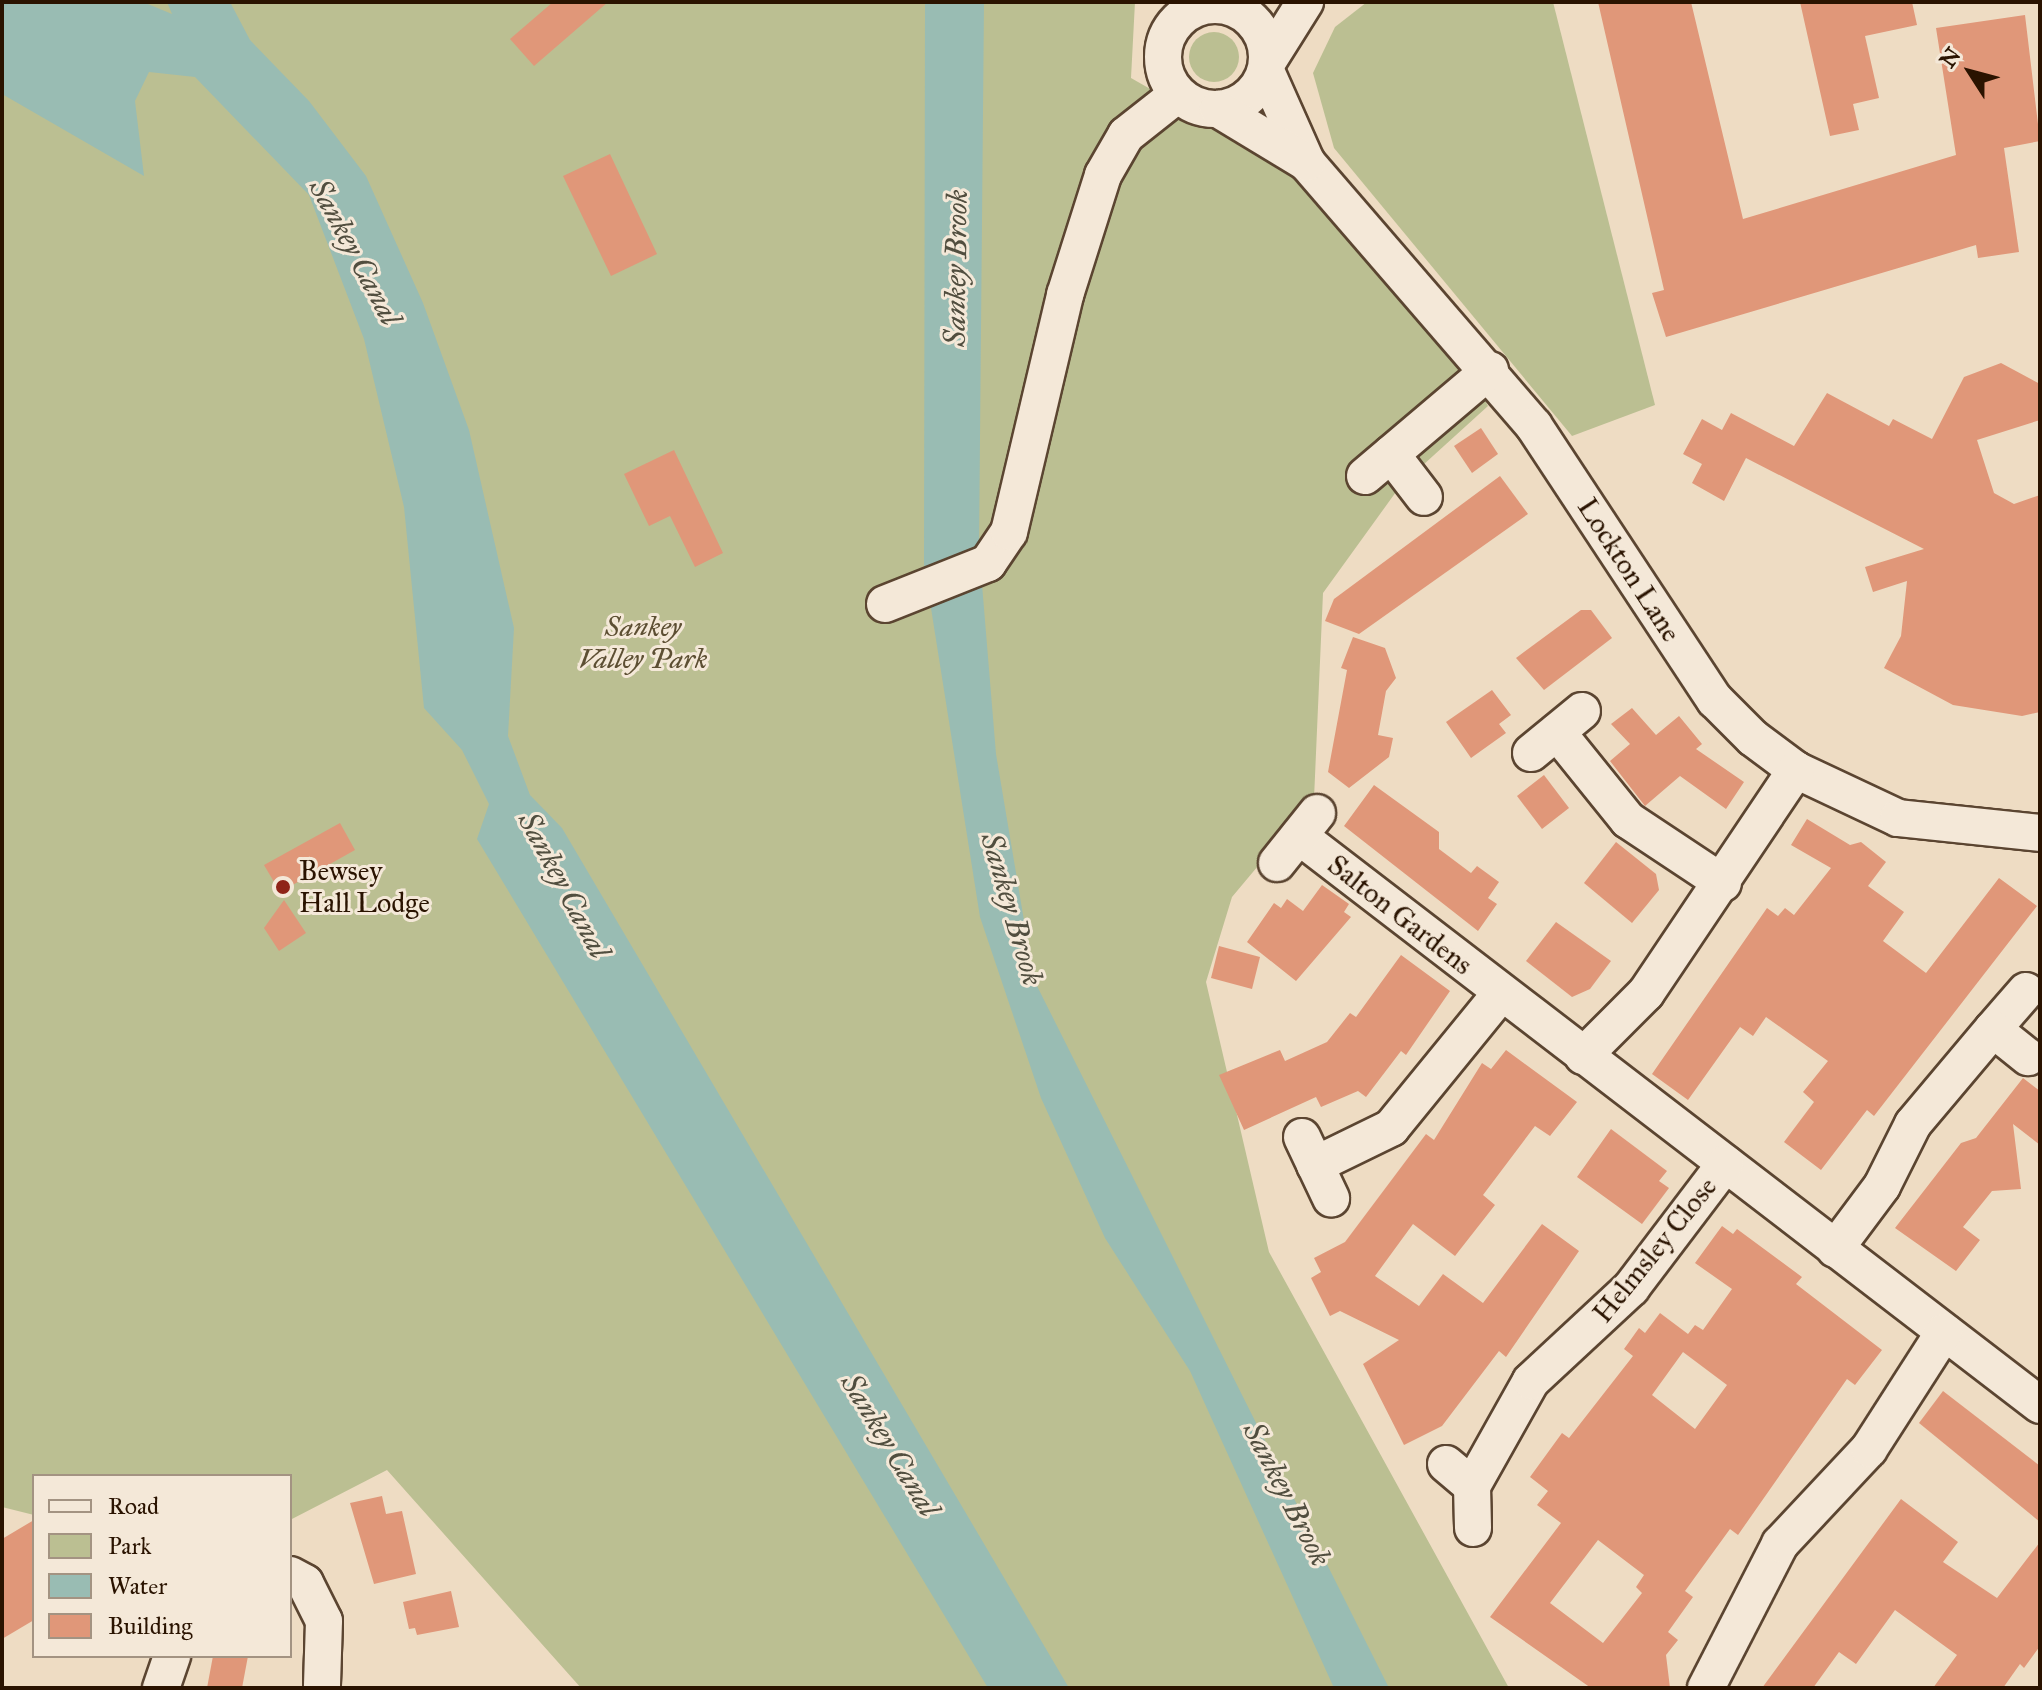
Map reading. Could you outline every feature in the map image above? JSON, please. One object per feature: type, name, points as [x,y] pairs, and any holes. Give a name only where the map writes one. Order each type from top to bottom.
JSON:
[{"type":"street","points":[[1156,2],[1168,80],[1178,94],[1218,109],[1248,98],[1305,2]]},
{"type":"street","points":[[1163,48],[1177,21],[1226,4],[1257,24],[1267,66]]},
{"type":"street","name":"Lockton Lane","points":[[1267,66],[1307,163]]},
{"type":"street","points":[[885,604],[988,563],[1017,506],[1065,295],[1103,175],[1126,135],[1178,94]]},
{"type":"street","name":"Lockton Lane","points":[[1218,109],[1307,163],[1490,370],[1534,426],[1715,700],[1796,770],[1898,818],[1966,830],[2040,833]]},
{"type":"street","points":[[1424,497],[1378,465],[1490,370]]},
{"type":"street","points":[[1557,732],[1628,820],[1723,883]]},
{"type":"street","points":[[1583,1056],[1646,993],[1723,883],[1796,770]]},
{"type":"street","name":"Salton Gardens","points":[[1298,837],[1501,993]]},
{"type":"street","points":[[1835,1249],[1882,1186],[1913,1124],[2026,991]]},
{"type":"street","points":[[1331,1198],[1308,1151],[1391,1128],[1501,993]]},
{"type":"street","name":"Helmsley Close","points":[[1501,993],[2040,1405]]},
{"type":"street","points":[[1993,1029],[2028,1057]]},
{"type":"street","name":"Helmsley Close","points":[[1473,1528],[1459,1475],[1531,1381],[1616,1305],[1725,1164]]},
{"type":"street","points":[[1706,1688],[1766,1566],[1869,1449],[1944,1332]]},
{"type":"street","points":[[292,1576],[305,1583],[324,1621],[322,1686]]},
{"type":"street","points":[[161,1688],[171,1658]]},
{"type":"green space","name":"Sankey Valley Park","points":[[2,2],[1135,2],[1131,78],[1294,171],[1456,347],[1488,406],[1401,485],[1323,593],[1314,799],[1232,897],[1206,982],[1269,1252],[1509,1688],[581,1688],[387,1470],[292,1519],[292,1474],[32,1474],[32,1514],[2,1507]]},
{"type":"green space","points":[[1367,2],[1553,2],[1655,405],[1572,436],[1334,148],[1313,73],[1335,27]]},
{"type":"green space","points":[[1214,32],[1232,39],[1239,57],[1232,75],[1214,82],[1196,75],[1189,57],[1196,39]]},
{"type":"water","name":"Sankey Canal","points":[[2,2],[143,2],[172,14],[167,2],[230,2],[250,40],[309,101],[366,176],[423,303],[469,430],[514,628],[508,736],[530,795],[562,828],[1069,1688],[988,1688],[477,839],[489,804],[462,750],[424,708],[404,507],[364,339],[309,195],[195,77],[149,72],[135,101],[144,176],[2,94]]},
{"type":"water","name":"Sankey Brook","points":[[925,2],[984,2],[979,548],[996,754],[1034,980],[1389,1688],[1334,1688],[1190,1371],[1105,1238],[1041,1098],[980,917],[924,564]]},
{"type":"building","points":[[553,2],[608,2],[534,66],[510,39]]},
{"type":"building","points":[[1598,2],[1691,2],[1743,219],[1956,155],[1936,28],[2025,15],[2040,141],[2004,148],[2019,252],[1978,258],[1976,245],[1666,337],[1652,293],[1664,290]]},
{"type":"building","points":[[1800,2],[1912,2],[1917,25],[1865,36],[1879,98],[1853,104],[1859,130],[1830,136]]},
{"type":"building","points":[[610,154],[657,254],[611,276],[563,176]]},
{"type":"building","points":[[2001,363],[2040,384],[2040,420],[1977,440],[1994,493],[2014,504],[2040,495],[2040,712],[2022,716],[1953,705],[1884,668],[1901,636],[1907,581],[1873,592],[1865,567],[1924,549],[1746,458],[1724,501],[1692,483],[1702,464],[1683,454],[1702,419],[1722,430],[1731,413],[1794,446],[1827,393],[1889,426],[1893,419],[1932,439],[1964,377]]},
{"type":"building","points":[[1481,428],[1498,454],[1472,473],[1454,446]]},
{"type":"building","points":[[674,450],[723,553],[695,567],[670,516],[649,526],[624,474]]},
{"type":"building","points":[[1500,476],[1528,514],[1359,634],[1325,621],[1334,599]]},
{"type":"building","points":[[1581,610],[1591,610],[1612,638],[1544,690],[1516,658]]},
{"type":"building","points":[[1353,637],[1385,648],[1396,678],[1386,691],[1378,735],[1393,738],[1389,757],[1349,788],[1328,772],[1347,670],[1341,668]]},
{"type":"building","points":[[1492,690],[1511,715],[1499,724],[1506,733],[1471,758],[1446,722]]},
{"type":"building","points":[[1632,708],[1656,735],[1679,716],[1702,744],[1696,749],[1744,782],[1726,809],[1680,776],[1645,806],[1610,761],[1630,744],[1611,724]]},
{"type":"building","points":[[1544,775],[1569,808],[1542,829],[1517,796]]},
{"type":"building","points":[[1374,785],[1439,832],[1439,849],[1471,873],[1477,866],[1499,882],[1488,898],[1497,904],[1478,931],[1344,826]]},
{"type":"building","points":[[1807,819],[1850,845],[1861,842],[1886,862],[1868,886],[1904,912],[1883,941],[1926,973],[1999,878],[2037,906],[1874,1116],[1867,1110],[1821,1170],[1784,1142],[1814,1102],[1803,1092],[1828,1061],[1766,1017],[1753,1036],[1740,1027],[1688,1100],[1652,1074],[1767,908],[1778,916],[1785,908],[1794,915],[1831,868],[1791,845]]},
{"type":"building","name":"Bewsey Hall Lodge","points":[[340,823],[355,850],[280,892],[264,865]]},
{"type":"building","points":[[1616,842],[1656,874],[1659,890],[1632,923],[1584,883]]},
{"type":"building","points":[[1322,885],[1349,904],[1344,912],[1351,917],[1296,981],[1247,942],[1274,903],[1281,908],[1287,899],[1303,911]]},
{"type":"building","points":[[284,900],[306,933],[279,951],[264,928]]},
{"type":"building","points":[[1556,922],[1611,961],[1590,989],[1572,997],[1526,961]]},
{"type":"building","points":[[1219,946],[1260,957],[1252,989],[1211,978]]},
{"type":"building","points":[[1401,955],[1450,991],[1406,1055],[1401,1051],[1366,1097],[1358,1091],[1321,1107],[1316,1097],[1244,1130],[1219,1075],[1280,1050],[1285,1061],[1327,1042],[1350,1013],[1356,1017]]},
{"type":"building","points":[[1506,1050],[1577,1102],[1550,1136],[1535,1126],[1483,1195],[1495,1205],[1455,1256],[1413,1224],[1375,1276],[1419,1306],[1443,1274],[1483,1303],[1542,1224],[1579,1251],[1506,1357],[1499,1351],[1442,1426],[1404,1445],[1363,1364],[1399,1340],[1340,1311],[1330,1316],[1311,1278],[1321,1272],[1314,1258],[1345,1242],[1426,1134],[1434,1140],[1482,1063],[1491,1069]]},
{"type":"building","points":[[2023,1078],[2040,1091],[2040,1145],[2013,1124],[2021,1189],[1992,1191],[1963,1227],[1980,1240],[1956,1271],[1895,1228],[1961,1143],[1976,1138]]},
{"type":"building","points":[[1611,1129],[1667,1171],[1659,1181],[1669,1188],[1642,1224],[1577,1177]]},
{"type":"building","points":[[1722,1226],[1733,1234],[1737,1229],[1802,1277],[1796,1284],[1882,1350],[1855,1385],[1847,1379],[1738,1535],[1730,1529],[1685,1591],[1693,1597],[1668,1632],[1678,1640],[1666,1655],[1670,1688],[1591,1688],[1490,1617],[1561,1523],[1537,1505],[1548,1491],[1530,1477],[1562,1433],[1569,1438],[1633,1356],[1624,1349],[1639,1328],[1645,1333],[1660,1313],[1688,1334],[1695,1325],[1703,1330],[1732,1289],[1695,1263]],"holes":[[[1683,1352],[1727,1385],[1695,1429],[1652,1395]],[[1598,1540],[1644,1575],[1636,1587],[1642,1593],[1603,1643],[1550,1603]]]},
{"type":"building","points":[[1943,1391],[2040,1466],[2040,1522],[1919,1423]]},
{"type":"building","points":[[382,1496],[386,1514],[402,1511],[416,1574],[374,1584],[350,1503]]},
{"type":"building","points":[[1901,1499],[1958,1542],[1943,1562],[1997,1598],[2040,1542],[2040,1646],[2024,1668],[2020,1664],[2003,1688],[1933,1688],[1957,1655],[1895,1610],[1856,1664],[1839,1652],[1813,1688],[1762,1688]]},
{"type":"building","points":[[32,1521],[32,1621],[2,1639],[2,1539]]},
{"type":"building","points":[[451,1591],[459,1627],[417,1635],[415,1628],[409,1629],[403,1602]]},
{"type":"building","points":[[213,1658],[248,1658],[242,1688],[207,1688]]},
{"type":"place","name":"Bewsey Hall Lodge","points":[[283,887]]}]
